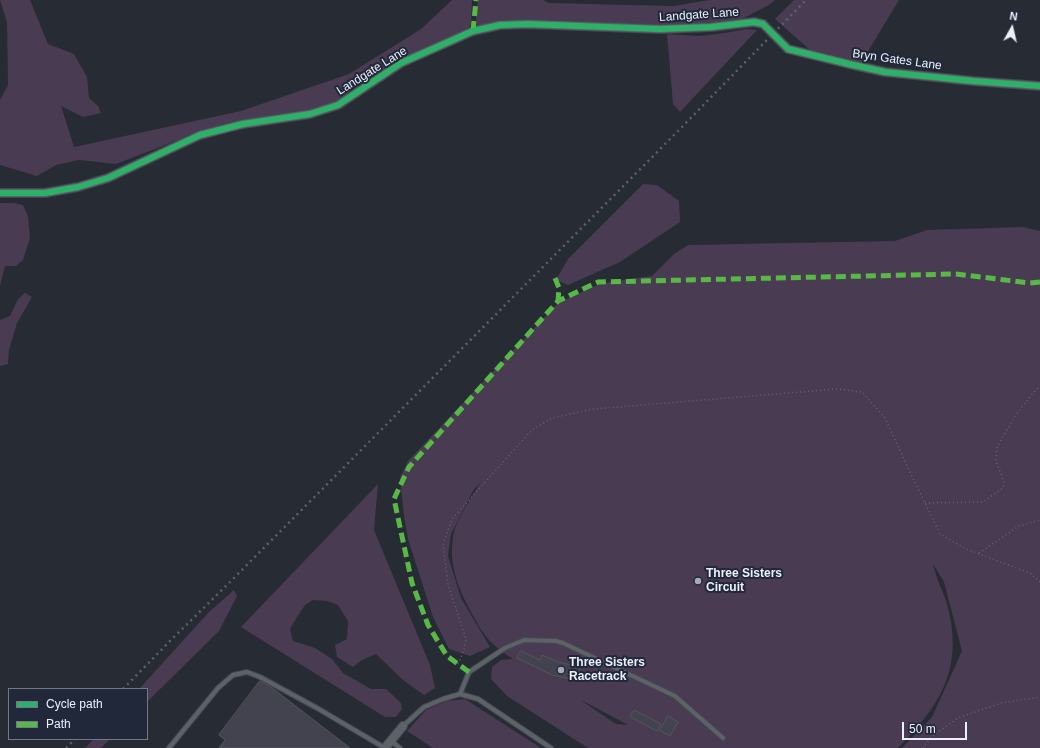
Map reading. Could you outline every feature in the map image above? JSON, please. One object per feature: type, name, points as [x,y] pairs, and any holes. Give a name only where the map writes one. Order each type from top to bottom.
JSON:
[{"type":"street","name":"Landgate Lane","points":[[0,193],[45,193],[78,187],[108,178],[200,135],[243,124],[310,114],[338,105],[401,63],[473,31],[500,26],[527,24],[660,29],[711,27],[754,22],[763,24]]},
{"type":"street","name":"Bryn Gates Lane","points":[[763,24],[788,49],[849,64],[885,72],[1040,86]]},
{"type":"street","points":[[385,748],[403,726]]},
{"type":"lane","points":[[460,694],[469,672],[505,648],[524,640],[556,641],[675,696],[723,738]]},
{"type":"lane","points":[[169,748],[218,688],[233,675],[247,672],[260,677],[317,708],[385,748]]},
{"type":"lane","points":[[403,726],[424,707],[460,694],[478,699],[551,748]]},
{"type":"lane","points":[[391,741],[400,748]]},
{"type":"path","points":[[925,504],[983,502],[1003,488],[1004,482],[996,461],[997,447],[1015,416],[1032,393],[1040,386]]},
{"type":"path","points":[[458,664],[464,650],[466,639],[448,585],[443,544],[452,519],[532,430],[552,418],[593,409],[838,389],[862,392],[885,418],[940,534],[966,549],[1030,573],[1040,582]]},
{"type":"path","points":[[979,553],[1019,526],[1040,520]]},
{"type":"path","points":[[923,748],[930,738],[958,718],[1001,703],[1040,697]]},
{"type":"shaded area","points":[[0,0],[30,0],[48,44],[74,54],[87,77],[89,98],[98,106],[101,113],[83,117],[61,106],[74,147],[241,111],[349,74],[421,29],[452,0],[472,0],[471,24],[466,31],[379,73],[364,77],[356,74],[354,78],[360,88],[339,103],[316,110],[186,137],[116,164],[79,160],[56,165],[37,176],[0,165],[0,100],[8,85],[7,22]]},
{"type":"shaded area","points":[[478,0],[543,0],[549,3],[673,6],[710,0],[775,0],[769,5],[738,21],[666,26],[483,26],[477,25],[476,18]]},
{"type":"shaded area","points":[[794,0],[899,0],[861,63],[810,50],[775,19]]},
{"type":"shaded area","points":[[746,29],[757,30],[680,112],[673,104],[667,34],[700,36]]},
{"type":"shaded area","points":[[643,184],[657,185],[679,201],[680,222],[620,262],[568,285],[556,280],[568,259]]},
{"type":"shaded area","points":[[0,203],[14,203],[23,205],[28,216],[30,238],[23,260],[16,266],[5,266],[0,286]]},
{"type":"shaded area","points":[[1023,227],[1040,231],[1040,748],[902,748],[932,717],[962,651],[944,582],[933,564],[947,604],[952,626],[953,647],[951,666],[937,700],[927,716],[898,748],[588,748],[507,696],[491,679],[492,667],[501,660],[513,659],[487,638],[470,610],[457,580],[452,560],[452,549],[454,532],[458,520],[451,534],[448,556],[461,598],[490,647],[470,656],[449,649],[433,617],[408,539],[400,478],[408,461],[558,303],[602,283],[652,276],[674,254],[688,245],[895,241],[927,230]],"holes":[[[481,483],[462,512],[474,489]],[[582,701],[583,701],[628,725],[616,724]]]},
{"type":"shaded area","points":[[25,293],[32,297],[17,323],[9,350],[8,364],[0,366],[0,320],[10,316],[18,299]]},
{"type":"shaded area","points":[[378,484],[374,530],[430,665],[435,688],[424,695],[403,680],[376,654],[362,660],[353,667],[337,657],[335,645],[347,639],[348,621],[338,605],[327,601],[313,600],[305,605],[290,629],[293,641],[315,648],[332,659],[343,673],[371,689],[386,689],[401,703],[402,709],[396,717],[385,717],[241,627]]},
{"type":"shaded area","points":[[234,590],[237,596],[219,631],[148,701],[148,688],[140,688],[209,612]]},
{"type":"shaded area","points":[[465,699],[541,748],[433,748],[407,731],[426,710],[446,701]]},
{"type":"shaded area","points":[[93,740],[109,740],[101,748],[85,748]]},
{"type":"building","name":"Three Sisters Racetrack","points":[[521,651],[540,660],[542,655],[558,662],[580,667],[579,673],[577,673],[575,680],[552,675],[517,658]]},
{"type":"building","points":[[260,681],[271,687],[350,748],[219,748],[225,740],[219,735]]},
{"type":"building","points":[[634,710],[661,724],[657,731],[630,717]]},
{"type":"building","points":[[668,716],[678,722],[670,736],[660,731]]},
{"type":"railway","points":[[124,688],[678,131],[806,0]]},
{"type":"railway","points":[[66,748],[74,740]]},
{"type":"marked path","points":[[473,31],[476,0]]},
{"type":"marked path","points":[[469,672],[447,656],[428,625],[412,583],[394,499],[409,467],[558,301],[598,282],[956,274],[1030,283],[1040,282]]},
{"type":"marked path","points":[[555,278],[559,288],[558,301]]},
{"type":"cycle path","points":[[0,193],[45,193],[78,187],[108,178],[200,135],[243,124],[310,114],[338,105],[401,63],[473,31],[500,25],[527,24],[660,29],[711,27],[754,22],[763,24],[788,49],[849,64],[885,72],[1040,86]]},
{"type":"place","name":"Three Sisters Circuit","points":[[698,581]]},
{"type":"place","name":"Three Sisters Racetrack","points":[[561,670]]}]
